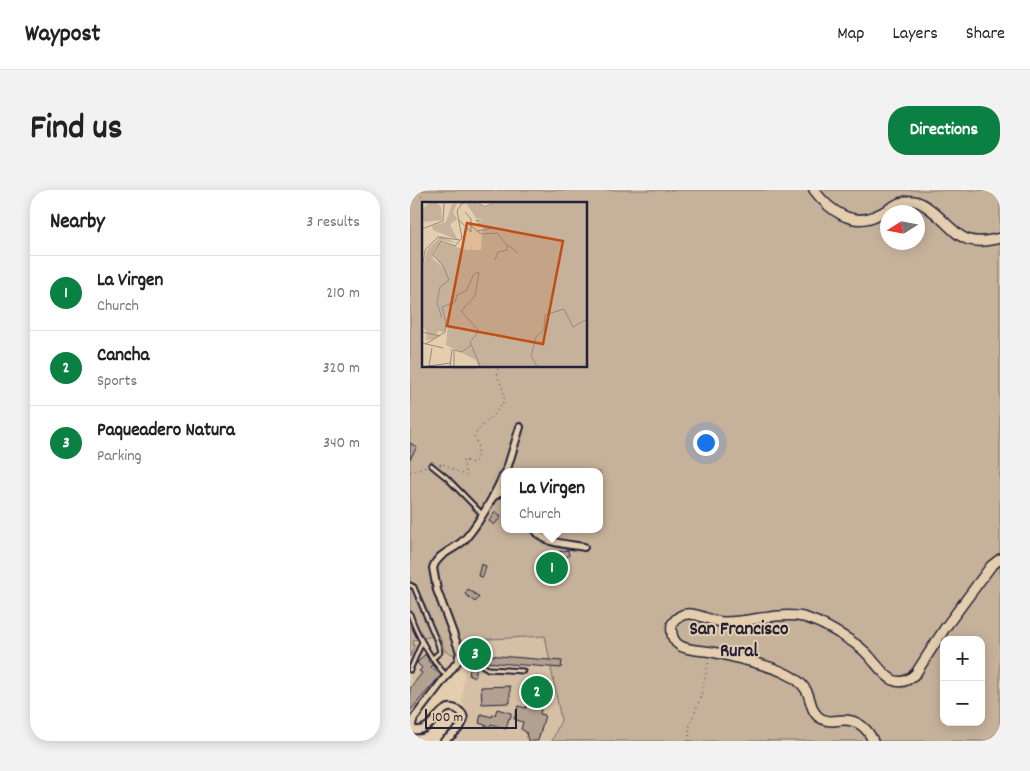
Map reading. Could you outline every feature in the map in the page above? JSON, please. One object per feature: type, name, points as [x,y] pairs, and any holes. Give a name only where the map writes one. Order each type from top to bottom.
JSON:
[{"type":"main road","points":[[814,190],[835,212],[848,218],[870,218],[898,204],[916,201],[933,211],[963,238],[978,242],[1000,238]]},
{"type":"main road","points":[[873,741],[868,731],[858,723],[845,720],[830,722],[820,718],[813,710],[806,690],[793,678],[754,663],[711,652],[690,650],[678,644],[672,635],[671,627],[675,620],[682,615],[689,614],[721,622],[786,615],[804,618],[821,624],[854,643],[866,653],[882,674],[888,678],[896,681],[907,679],[916,672],[991,566],[1000,559]]},
{"type":"street","points":[[507,468],[520,427]]},
{"type":"street","points":[[444,741],[459,730],[463,724],[461,713],[454,708],[444,710],[434,722],[424,728],[418,731],[412,730],[414,718],[459,658],[460,648],[437,590],[432,568],[440,556],[466,538],[493,497],[501,481]]},
{"type":"street","points":[[493,497],[501,492]]},
{"type":"street","points":[[538,533],[547,540],[584,547]]},
{"type":"street","points":[[996,741],[1000,740]]},
{"type":"lane","points":[[431,465],[482,514]]},
{"type":"lane","points":[[410,585],[414,587],[419,596],[438,644],[439,654],[433,658]]},
{"type":"lane","points":[[410,614],[433,658],[447,676]]},
{"type":"lane","points":[[410,670],[423,641]]},
{"type":"lane","points":[[459,658],[478,663],[488,669],[523,671]]},
{"type":"path","points":[[413,190],[429,202]]},
{"type":"path","points":[[438,470],[441,463],[466,476],[463,460],[474,463],[476,460],[478,446],[474,436],[504,400],[503,390],[497,376],[498,368]]},
{"type":"path","points":[[410,472],[431,465]]},
{"type":"path","points":[[690,741],[689,727],[701,696],[711,652]]},
{"type":"shaded area","points":[[410,190],[1000,190],[1000,731],[988,741],[552,741],[561,720],[545,636],[473,640],[462,647],[456,632],[451,633],[456,647],[455,655],[445,651],[439,635],[413,640],[414,647],[410,657]]},
{"type":"shaded area","points":[[421,583],[445,651],[455,655],[450,667],[410,715],[410,657],[414,647],[410,630]]},
{"type":"shaded area","points":[[557,635],[567,704],[552,741],[451,741],[466,729],[468,719],[462,699],[467,645],[473,640]]},
{"type":"shaded area","points":[[526,680],[553,688],[548,704],[522,696]]},
{"type":"building","points":[[410,443],[417,447],[410,459]]},
{"type":"building","points":[[495,512],[501,517],[494,525],[489,521]]},
{"type":"building","points":[[568,550],[569,556],[549,560],[557,567],[551,574],[545,568],[548,564],[546,554]]},
{"type":"building","points":[[481,564],[486,566],[483,577],[478,576]]},
{"type":"building","points":[[468,589],[479,597],[475,602],[465,594]]},
{"type":"building","points":[[425,654],[428,661],[433,665],[431,667],[441,675],[410,711],[410,688],[422,673],[419,671],[422,668],[417,663]]},
{"type":"building","points":[[486,655],[562,661],[561,668],[485,662]]},
{"type":"building","points":[[466,664],[477,666],[475,677],[469,676],[470,667],[466,666]]},
{"type":"building","points":[[510,686],[510,703],[482,704],[481,687]]},
{"type":"building","points":[[527,704],[541,709],[540,714],[545,715],[538,741],[528,741],[526,732],[521,729],[523,722],[514,719],[518,706],[526,708]]},
{"type":"building","points":[[497,709],[511,713],[506,729],[491,724],[490,727],[479,723],[481,714],[492,717]]},
{"type":"place","name":"La Virgen","points":[[552,568]]},
{"type":"place","name":"Paqueadero Natura","points":[[475,654]]},
{"type":"place","name":"Cancha","points":[[537,692]]},
{"type":"district","name":"San Francisco Rural","points":[[739,638]]}]
